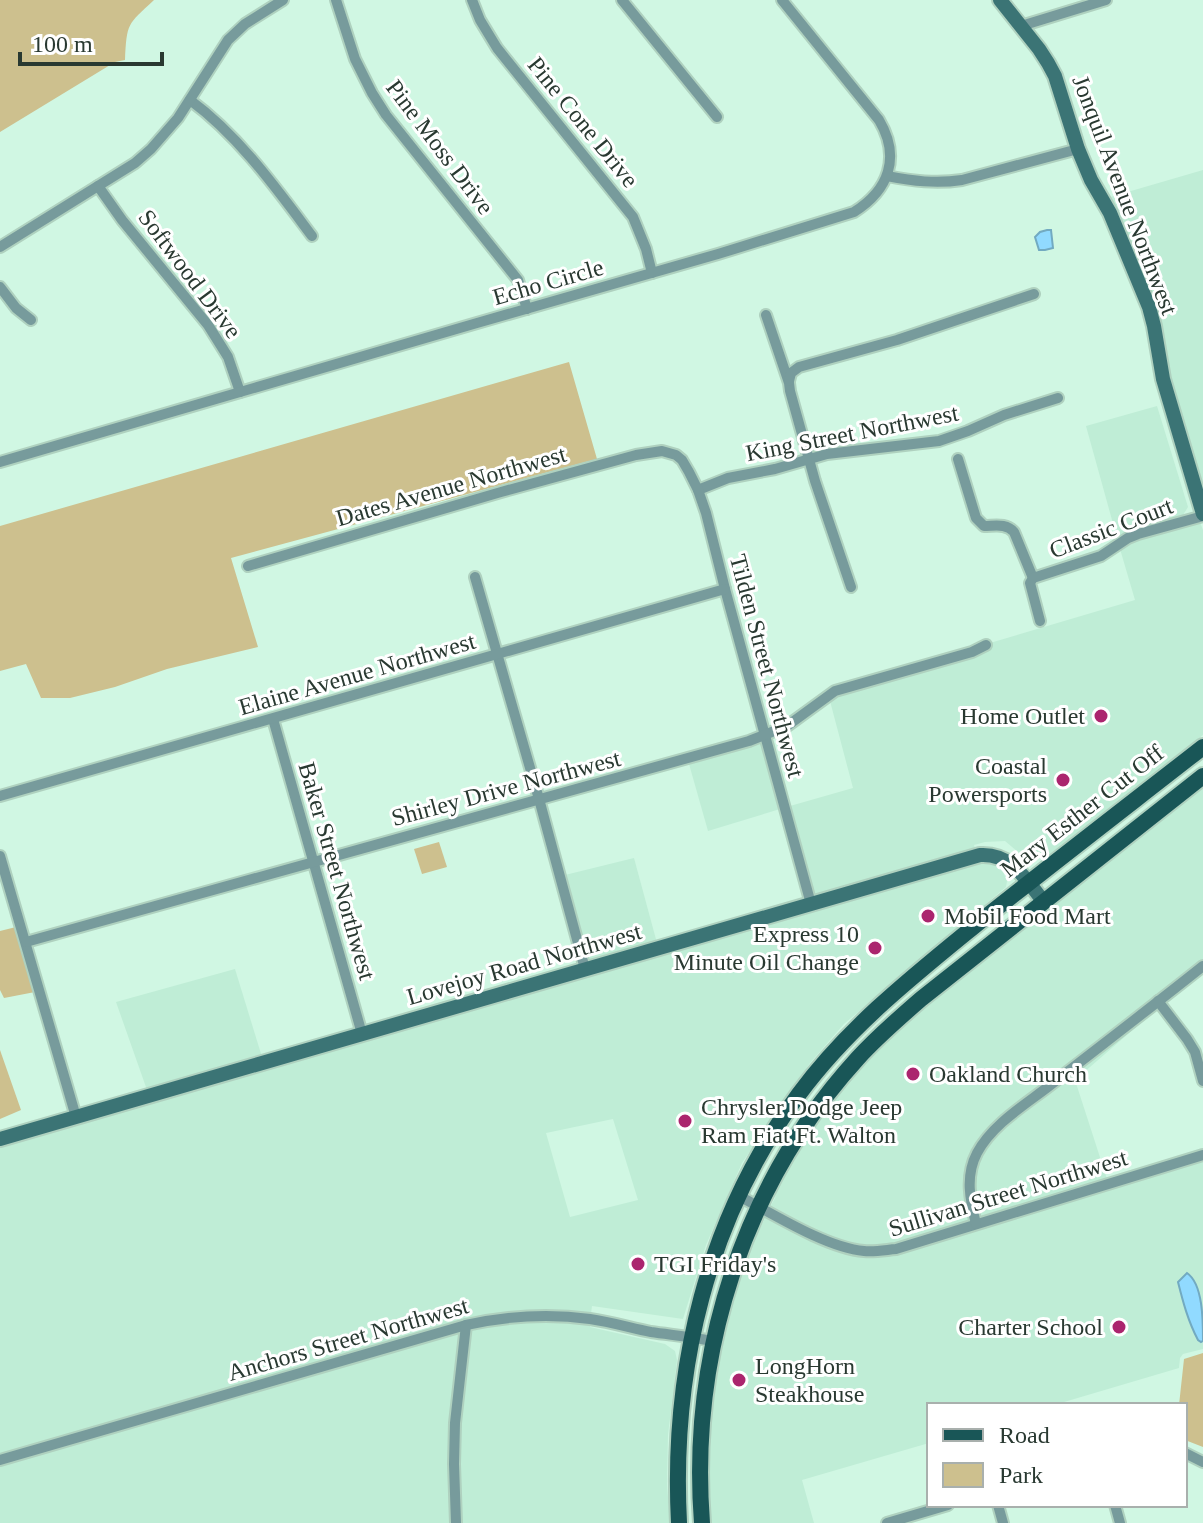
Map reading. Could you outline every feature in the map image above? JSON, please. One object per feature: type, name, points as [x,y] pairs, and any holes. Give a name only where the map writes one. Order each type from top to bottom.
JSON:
[{"type":"main road","name":"Mary Esther Cut Off","points":[[679,1523],[679,1422],[692,1337],[730,1215],[766,1143],[798,1095],[858,1026],[914,974],[1203,747]]},
{"type":"main road","name":"Mary Esther Cut Off","points":[[702,1523],[701,1423],[713,1341],[732,1272],[759,1207],[801,1133],[829,1092],[888,1028],[1203,776]]},
{"type":"main road","points":[[835,1051],[852,1065]]},
{"type":"street","points":[[0,247],[135,163],[178,118],[228,40],[252,18],[283,0]]},
{"type":"street","name":"Pine Moss Drive","points":[[336,0],[355,59],[372,93],[395,128],[518,280],[527,309]]},
{"type":"street","name":"Pine Cone Drive","points":[[472,0],[497,48],[633,217],[652,273]]},
{"type":"street","points":[[622,0],[717,117]]},
{"type":"street","points":[[782,0],[879,120],[890,151],[887,176],[936,183],[962,180],[1078,149]]},
{"type":"street","name":"Jonquil Avenue Northwest","points":[[1000,0],[1039,49],[1055,76],[1078,149],[1110,213],[1149,307],[1163,379],[1203,515]]},
{"type":"street","points":[[1021,26],[1106,0]]},
{"type":"street","points":[[190,100],[236,141],[312,236]]},
{"type":"street","name":"Echo Circle","points":[[0,462],[854,212],[880,190],[887,176]]},
{"type":"street","name":"Softwood Drive","points":[[98,186],[215,335],[228,357],[240,392]]},
{"type":"street","points":[[0,287],[16,308],[31,320]]},
{"type":"street","points":[[789,383],[791,373],[799,367],[897,340],[1034,294]]},
{"type":"street","points":[[766,315],[789,383],[808,458],[851,587]]},
{"type":"street","name":"King Street Northwest","points":[[698,490],[728,478],[827,454],[939,441],[1058,398]]},
{"type":"street","name":"Tilden Street Northwest","points":[[665,451],[682,460],[706,513],[811,904]]},
{"type":"street","name":"Dates Avenue Northwest","points":[[248,566],[501,492],[648,452],[665,451]]},
{"type":"street","name":"Classic Court","points":[[958,459],[976,518],[984,526],[1005,526],[1014,532],[1033,578]]},
{"type":"street","name":"Classic Court","points":[[1040,621],[1030,583],[1033,578],[1101,556],[1138,534],[1203,515]]},
{"type":"street","points":[[475,577],[585,969]]},
{"type":"street","name":"Elaine Avenue Northwest","points":[[0,796],[725,589]]},
{"type":"street","name":"Shirley Drive Northwest","points":[[26,942],[698,756],[787,726],[835,691],[972,652],[986,645]]},
{"type":"street","name":"Baker Street Northwest","points":[[273,719],[362,1034]]},
{"type":"street","name":"Lovejoy Road Northwest","points":[[0,1139],[980,855],[996,855],[1005,859],[1044,902]]},
{"type":"street","points":[[0,856],[76,1117]]},
{"type":"street","points":[[976,1224],[969,1198],[970,1173],[985,1140],[1015,1112],[1203,966]]},
{"type":"street","points":[[1158,1001],[1195,1052],[1203,1081]]},
{"type":"street","name":"Sullivan Street Northwest","points":[[739,1196],[838,1246],[863,1251],[896,1249],[1203,1155]]},
{"type":"street","name":"Anchors Street Northwest","points":[[0,1460],[466,1325],[507,1317],[545,1315],[593,1319],[713,1341]]},
{"type":"street","points":[[456,1523],[455,1423],[466,1325]]},
{"type":"street","points":[[887,1523],[941,1507]]},
{"type":"shaded area","points":[[1203,170],[1203,496],[1107,198]]},
{"type":"shaded area","points":[[1157,406],[1188,507],[1183,515],[1117,538],[1086,426]]},
{"type":"shaded area","points":[[1200,522],[1203,530],[1203,735],[1047,856],[1036,859],[1024,857],[1005,841],[985,842],[974,845],[976,851],[815,897],[790,806],[853,788],[830,701],[849,691],[974,657],[992,648],[990,643],[1135,600],[1120,549],[1139,539]]},
{"type":"shaded area","points":[[762,742],[780,809],[708,831],[689,764]]},
{"type":"shaded area","points":[[1203,786],[1203,960],[1012,1108],[982,1136],[973,1149],[966,1172],[965,1198],[970,1220],[894,1243],[863,1246],[839,1241],[770,1207],[777,1188],[808,1134],[834,1097],[894,1033],[992,951]]},
{"type":"shaded area","points":[[634,858],[657,943],[588,963],[565,875]]},
{"type":"shaded area","points":[[980,861],[994,864],[1007,881],[1006,887],[844,1024],[810,1063],[742,1163],[706,1245],[683,1319],[592,1306],[591,1314],[523,1310],[462,1319],[0,1454],[0,1145]],"holes":[[[613,1119],[638,1200],[570,1217],[546,1133]]]},
{"type":"shaded area","points":[[235,969],[262,1057],[147,1090],[116,1002]]},
{"type":"shaded area","points":[[1158,1008],[1075,1080],[1107,1179],[979,1217],[974,1197],[975,1175],[981,1155],[989,1144],[1018,1117]]},
{"type":"shaded area","points":[[1203,1161],[1203,1349],[1183,1354],[1179,1368],[1061,1403],[927,1403],[927,1444],[802,1480],[814,1523],[711,1523],[707,1440],[720,1346],[727,1311],[746,1257],[766,1216],[837,1251],[863,1257],[897,1254]]},
{"type":"shaded area","points":[[545,1320],[590,1324],[590,1327],[665,1344],[675,1351],[677,1360],[668,1435],[670,1523],[461,1523],[460,1423],[470,1330],[507,1322]]},
{"type":"shaded area","points":[[460,1333],[450,1422],[451,1523],[0,1523],[0,1466]]},
{"type":"green space","points":[[0,0],[154,0],[130,26],[125,60],[115,62],[0,132]]},
{"type":"green space","points":[[569,362],[597,459],[231,558],[258,647],[167,669],[70,698],[41,698],[26,664],[0,671],[0,526]]},
{"type":"green space","points":[[439,842],[447,867],[422,874],[414,849]]},
{"type":"green space","points":[[16,927],[35,992],[4,998],[0,990],[0,931]]},
{"type":"green space","points":[[0,1050],[21,1110],[0,1119]]},
{"type":"green space","points":[[1203,1353],[1203,1447],[1187,1441],[1187,1403],[1179,1403],[1184,1359]]},
{"type":"water","points":[[1051,230],[1053,248],[1039,250],[1035,237]]},
{"type":"water","points":[[1187,1273],[1196,1285],[1201,1303],[1201,1342],[1189,1319],[1178,1282]]},
{"type":"place","name":"Home Outlet","points":[[1101,716]]},
{"type":"place","name":"Coastal Powersports","points":[[1063,780]]},
{"type":"place","name":"Mobil Food Mart","points":[[928,916]]},
{"type":"place","name":"Express 10 Minute Oil Change","points":[[875,948]]},
{"type":"place","name":"Oakland Church","points":[[913,1074]]},
{"type":"place","name":"Chrysler Dodge Jeep Ram Fiat Ft. Walton","points":[[685,1121]]},
{"type":"place","name":"TGI Friday's","points":[[638,1264]]},
{"type":"place","name":"Charter School","points":[[1119,1327]]},
{"type":"place","name":"LongHorn Steakhouse","points":[[739,1380]]}]
